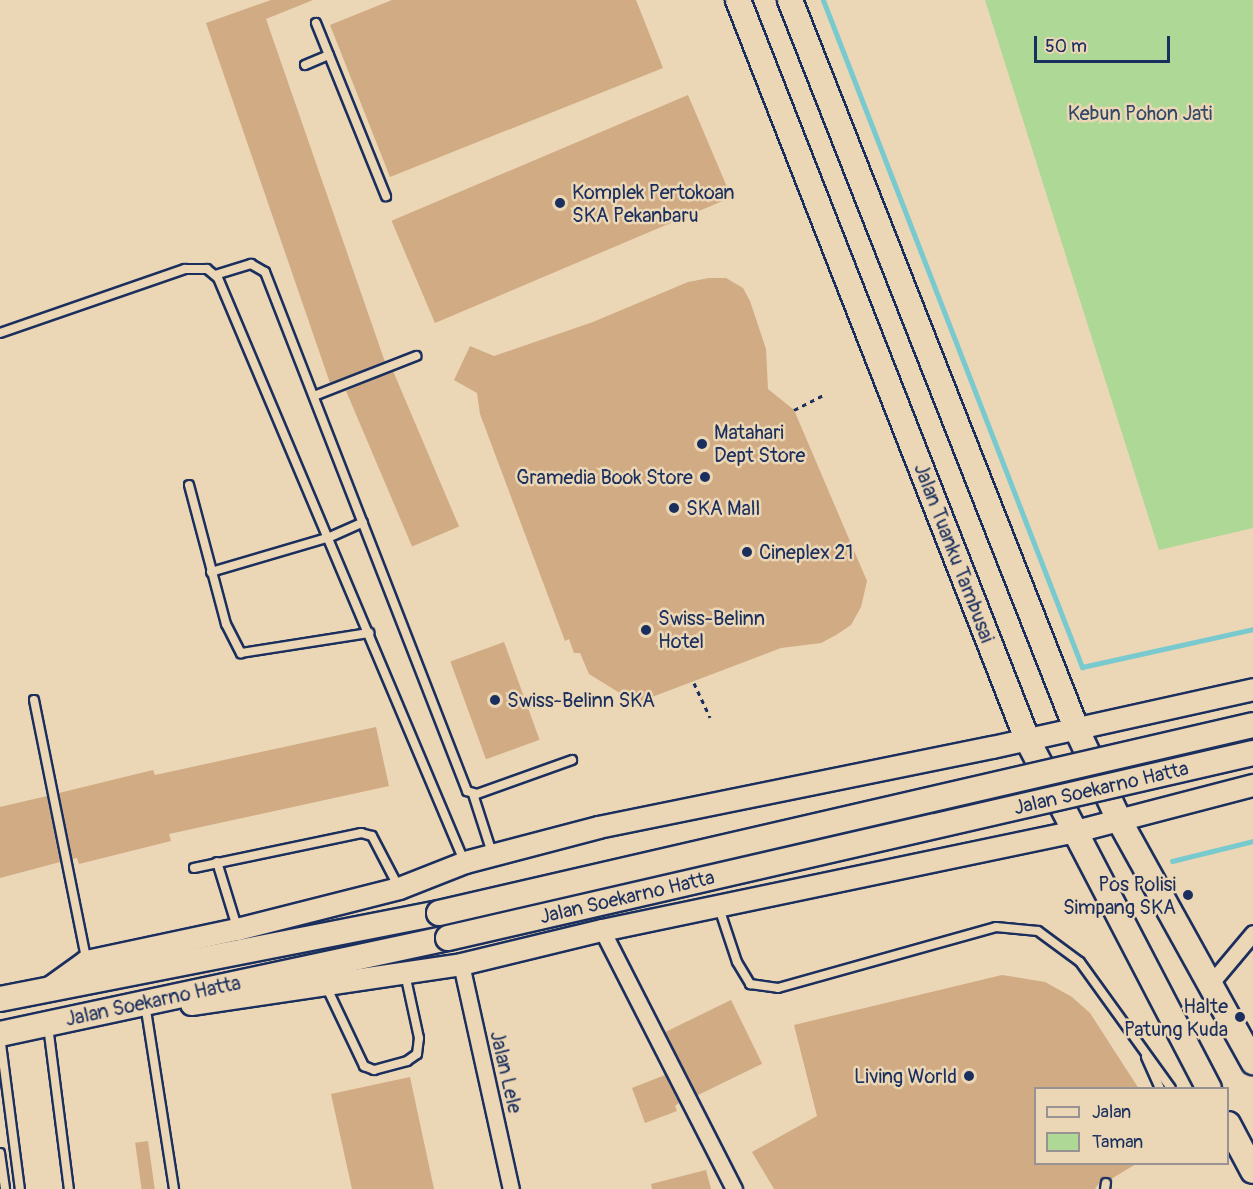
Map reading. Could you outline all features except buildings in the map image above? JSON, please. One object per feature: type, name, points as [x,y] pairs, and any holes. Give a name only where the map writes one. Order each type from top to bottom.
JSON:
[{"type":"main road","name":"Jalan Tuanku Tambusai","points":[[738,0],[1027,740],[1072,832],[1208,1087]]},
{"type":"main road","points":[[790,0],[1076,728],[1119,820],[1212,983],[1253,1062]]},
{"type":"main road","name":"Jalan Soekarno Hatta","points":[[0,999],[439,913],[1253,725]]},
{"type":"main road","points":[[1072,832],[1076,728]]},
{"type":"main road","points":[[1027,740],[1119,820]]},
{"type":"main road","name":"Jalan Soekarno Hatta","points":[[7,1033],[448,938],[1253,753]]},
{"type":"main road","points":[[1229,1128],[1253,1171]]},
{"type":"street","name":"Jalan Soekarno Hatta","points":[[44,992],[87,961],[237,929],[399,888],[465,862],[598,827],[1027,740],[1253,689]]},
{"type":"street","points":[[7,1033],[48,1024],[461,964],[602,930],[1072,832],[1253,785]]},
{"type":"street","points":[[602,930],[734,1189]]},
{"type":"street","points":[[1212,983],[1253,933]]},
{"type":"street","name":"Jalan Lele","points":[[461,964],[511,1189]]},
{"type":"lane","points":[[316,23],[386,196]]},
{"type":"lane","points":[[305,65],[329,55]]},
{"type":"lane","points":[[215,275],[251,264],[261,267],[314,396],[467,791],[472,794],[493,854]]},
{"type":"lane","points":[[0,333],[185,269],[207,269],[215,275],[228,294],[465,862]]},
{"type":"lane","points":[[314,396],[416,356]]},
{"type":"lane","points":[[189,485],[231,640],[241,653],[369,633]]},
{"type":"lane","points":[[211,572],[330,537],[363,522]]},
{"type":"lane","points":[[34,700],[87,961]]},
{"type":"lane","points":[[472,794],[572,760]]},
{"type":"lane","points":[[194,868],[368,834],[399,888]]},
{"type":"lane","points":[[217,862],[237,929]]},
{"type":"lane","points":[[718,906],[737,962],[750,984],[778,988],[996,927],[1038,931],[1080,962],[1138,1039],[1170,1087]]},
{"type":"lane","points":[[325,984],[364,1066],[374,1070],[407,1061],[417,1054],[419,1038],[405,972]]},
{"type":"lane","points":[[146,1010],[174,1189]]},
{"type":"lane","points":[[48,1024],[69,1189]]},
{"type":"lane","points":[[7,1033],[20,1189]]},
{"type":"lane","points":[[1138,1039],[1159,1087]]},
{"type":"lane","points":[[0,1153],[5,1189]]},
{"type":"path","points":[[794,410],[825,394]]},
{"type":"path","points":[[694,682],[710,718]]},
{"type":"green space","name":"Kebun Pohon Jati","points":[[985,0],[1253,0],[1253,528],[1159,550]]},
{"type":"waterway","points":[[823,0],[1082,667],[1253,629]]},
{"type":"waterway","points":[[1172,861],[1253,841]]},
{"type":"place","name":"Komplek Pertokoan SKA Pekanbaru","points":[[560,203]]},
{"type":"place","name":"Matahari Dept Store","points":[[702,444]]},
{"type":"place","name":"Gramedia Book Store","points":[[705,477]]},
{"type":"place","name":"SKA Mall","points":[[674,508]]},
{"type":"place","name":"Cineplex 21","points":[[747,552]]},
{"type":"place","name":"Swiss-Belinn Hotel","points":[[646,630]]},
{"type":"place","name":"Swiss-Belinn SKA","points":[[495,700]]},
{"type":"place","name":"Pos Polisi Simpang SKA","points":[[1188,895]]},
{"type":"place","name":"Halte Patung Kuda","points":[[1240,1017]]},
{"type":"place","name":"Living World","points":[[969,1076]]}]
